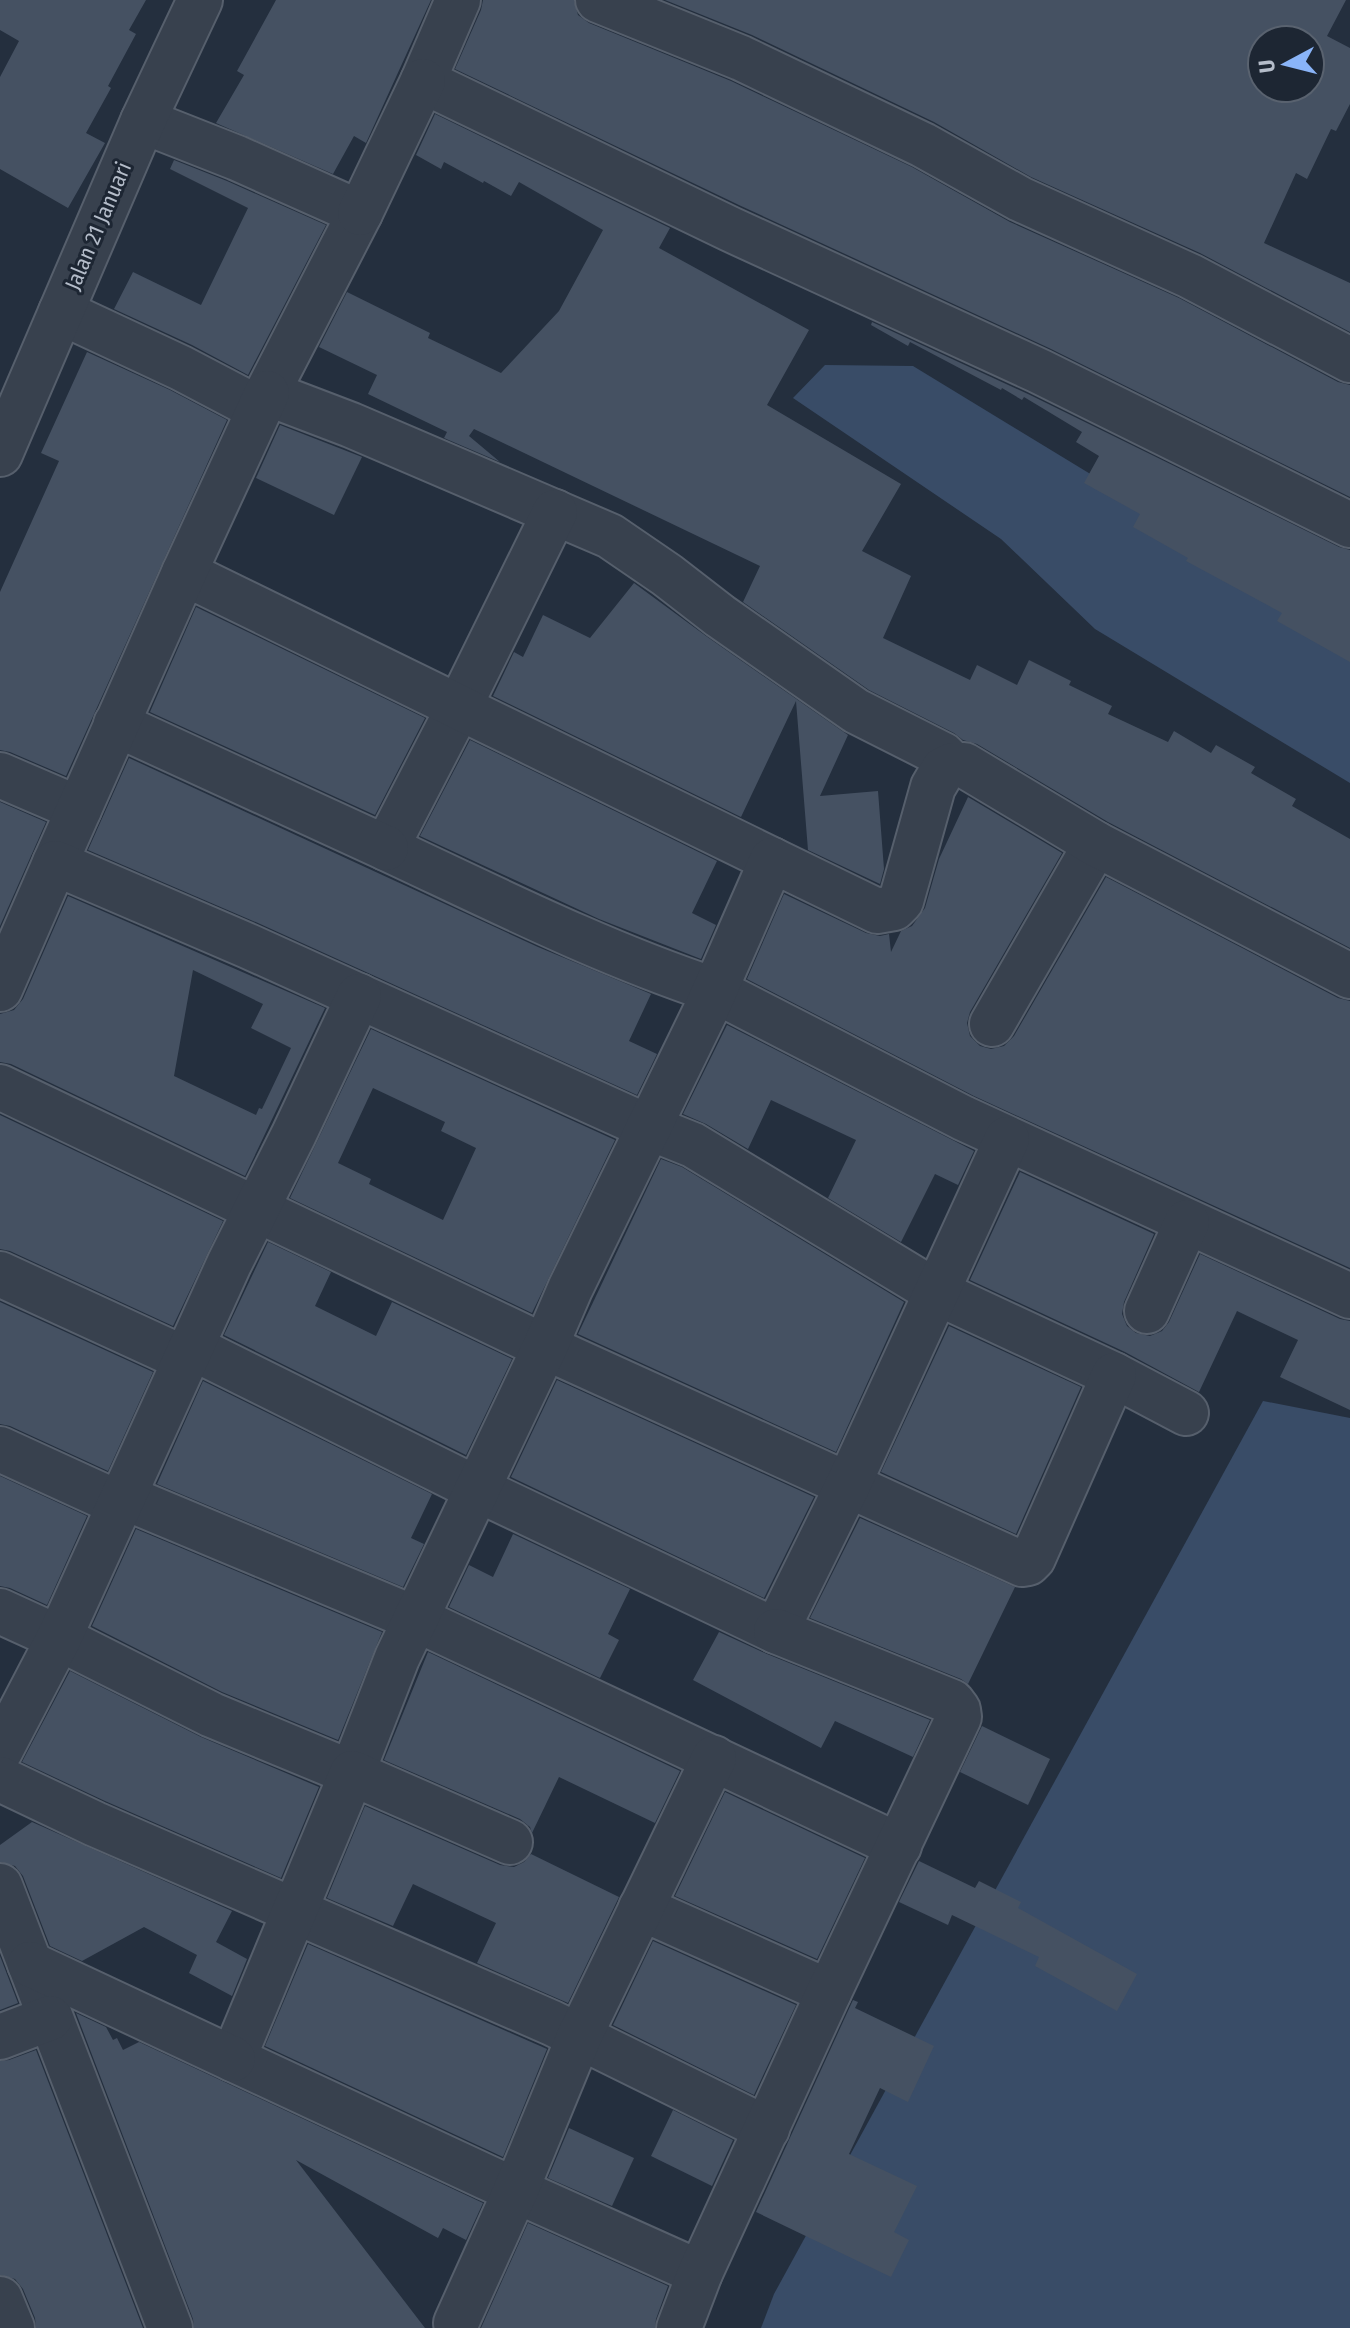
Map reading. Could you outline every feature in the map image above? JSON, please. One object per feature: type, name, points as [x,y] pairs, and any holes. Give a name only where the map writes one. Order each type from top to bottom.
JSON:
[{"type":"street","name":"Jalan 21 Januari","points":[[0,454],[143,121],[200,0]]},
{"type":"street","points":[[0,989],[263,401],[360,213],[458,0]]},
{"type":"street","points":[[598,0],[741,58],[923,145],[1020,199],[1190,276],[1350,360]]},
{"type":"street","points":[[423,81],[730,229],[1039,371],[1350,525]]},
{"type":"street","points":[[143,121],[237,158],[360,213]]},
{"type":"street","points":[[61,312],[181,368],[263,401],[363,430],[610,536],[856,711],[943,755],[953,765]]},
{"type":"street","points":[[386,848],[555,512]]},
{"type":"street","points":[[184,573],[877,911],[894,908],[901,901],[933,787],[943,770],[953,765],[964,765],[1096,844],[1350,976]]},
{"type":"street","points":[[116,724],[564,930],[676,978],[714,990],[1007,1139],[1350,1296]]},
{"type":"street","points":[[0,775],[79,809]]},
{"type":"street","points":[[992,1024],[1096,844]]},
{"type":"street","points":[[233,2059],[397,1658],[714,990],[772,860]]},
{"type":"street","points":[[55,863],[693,1145],[936,1292],[1114,1375],[1186,1413]]},
{"type":"street","points":[[0,1751],[59,1638],[188,1353],[359,996]]},
{"type":"street","points":[[0,1087],[545,1347],[1022,1564],[1033,1558],[1114,1375]]},
{"type":"street","points":[[776,1631],[848,1485],[1007,1139]]},
{"type":"street","points":[[1147,1311],[1187,1222]]},
{"type":"street","points":[[0,1274],[188,1353],[776,1631],[952,1702],[958,1710],[958,1722],[829,1992],[700,2273],[679,2328]]},
{"type":"street","points":[[0,1449],[416,1619],[899,1846]]},
{"type":"street","points":[[0,1611],[212,1715],[510,1842]]},
{"type":"street","points":[[456,2323],[516,2190],[579,2037],[714,1758]]},
{"type":"street","points":[[0,1779],[95,1824],[579,2037],[767,2129]]},
{"type":"street","points":[[0,1886],[170,2328]]},
{"type":"street","points":[[641,1908],[829,1992]]},
{"type":"street","points":[[30,1964],[700,2273]]},
{"type":"street","points":[[0,2037],[50,2018]]},
{"type":"street","points":[[0,2299],[12,2328]]},
{"type":"water","points":[[825,365],[913,366],[1350,632],[1350,783],[1095,629],[1001,539],[793,398]]},
{"type":"water","points":[[1263,1401],[1350,1418],[1350,2328],[761,2328],[774,2294]]},
{"type":"building","points":[[0,0],[146,0],[129,30],[136,34],[86,133],[105,143],[68,208],[0,169],[0,77],[19,41],[0,30]]},
{"type":"building","points":[[276,0],[431,0],[366,143],[354,136],[333,174],[216,123],[244,75],[237,71]]},
{"type":"building","points":[[483,0],[574,0],[578,15],[589,23],[731,81],[912,167],[1010,222],[1179,298],[1338,382],[1350,385],[1350,497],[1049,348],[741,206],[455,69]]},
{"type":"building","points":[[665,0],[1346,0],[1327,36],[1350,48],[1350,104],[1336,131],[1331,129],[1307,179],[1296,173],[1264,243],[1350,283],[1350,332],[1200,253],[1031,177],[934,122],[752,35]]},
{"type":"building","points":[[435,114],[670,228],[659,248],[809,330],[767,405],[901,484],[862,551],[911,576],[883,638],[970,680],[977,665],[1017,685],[1029,660],[1071,681],[1069,685],[1112,706],[1108,714],[1168,742],[1174,731],[1211,753],[1216,745],[1255,767],[1251,773],[1296,799],[1292,806],[1350,839],[1350,948],[1108,822],[977,744],[963,740],[869,690],[743,602],[760,566],[474,429],[469,436],[500,462],[444,438],[447,432],[368,394],[377,375],[319,347],[347,292],[430,333],[428,338],[501,373],[559,311],[603,230],[519,182],[511,196],[444,162],[441,169],[416,155]]},
{"type":"building","points":[[174,160],[326,225],[248,375],[114,309],[133,272],[201,305],[248,208],[170,169]]},
{"type":"building","points":[[872,322],[1350,550],[1350,662],[1277,621],[1282,613],[1186,561],[1188,558],[1133,527],[1140,514],[1084,483],[1099,456],[1076,442],[1082,432],[1024,397],[1022,400],[1001,390],[910,342],[908,346],[871,325]]},
{"type":"building","points":[[87,352],[227,420],[66,776],[0,750],[0,592],[59,461],[41,453]]},
{"type":"building","points":[[280,425],[362,457],[334,515],[256,478]]},
{"type":"building","points":[[634,583],[848,735],[820,796],[878,791],[884,869],[880,884],[808,850],[796,701],[741,817],[493,696],[514,652],[523,657],[543,615],[590,638]]},
{"type":"building","points":[[196,607],[425,718],[375,815],[150,712]]},
{"type":"building","points":[[470,740],[717,861],[692,913],[716,925],[701,959],[599,919],[420,836]]},
{"type":"building","points":[[129,758],[538,947],[651,994],[629,1041],[657,1054],[637,1095],[258,923],[88,850]]},
{"type":"building","points":[[968,797],[1062,853],[970,1012],[967,1023],[970,1036],[980,1046],[991,1049],[1004,1046],[1014,1036],[1106,877],[1338,998],[1350,1001],[1350,1268],[974,1096],[747,979],[784,894],[866,933],[889,934],[891,952],[901,931],[912,926],[925,908],[939,859]]},
{"type":"building","points":[[0,802],[46,822],[0,926]]},
{"type":"building","points":[[68,896],[325,1008],[245,1176],[11,1064],[0,1062],[0,1014],[14,1010],[23,999]],"holes":[[[193,970],[263,1004],[251,1028],[291,1048],[262,1109],[259,1108],[256,1115],[174,1076]]]},
{"type":"building","points":[[727,1025],[974,1151],[958,1185],[935,1174],[901,1242],[828,1198],[856,1140],[771,1100],[748,1149],[683,1114]]},
{"type":"building","points":[[371,1029],[615,1140],[532,1313],[290,1198]],"holes":[[[373,1088],[445,1122],[441,1131],[476,1148],[443,1220],[369,1184],[371,1179],[338,1163]]]},
{"type":"building","points":[[0,1115],[223,1221],[173,1326],[0,1249]]},
{"type":"building","points":[[661,1159],[682,1167],[904,1302],[836,1452],[578,1334]]},
{"type":"building","points":[[1020,1172],[1154,1234],[1124,1302],[1122,1314],[1127,1326],[1136,1333],[1150,1336],[1162,1331],[1200,1254],[1350,1321],[1350,1410],[1280,1377],[1298,1340],[1237,1311],[1199,1392],[1125,1352],[970,1280]]},
{"type":"building","points":[[268,1242],[331,1272],[315,1306],[376,1336],[392,1302],[512,1359],[466,1455],[224,1335]]},
{"type":"building","points":[[0,1302],[153,1372],[108,1471],[0,1424]]},
{"type":"building","points":[[949,1326],[1081,1387],[1016,1534],[881,1472]]},
{"type":"building","points":[[557,1380],[814,1497],[764,1598],[511,1477]]},
{"type":"building","points":[[203,1381],[432,1494],[411,1538],[424,1544],[403,1587],[157,1484]]},
{"type":"building","points":[[0,1476],[87,1516],[47,1605],[0,1586]]},
{"type":"building","points":[[860,1518],[1015,1587],[968,1684],[810,1618]]},
{"type":"building","points":[[136,1529],[382,1632],[338,1740],[222,1692],[92,1626]]},
{"type":"building","points":[[513,1534],[630,1589],[608,1634],[619,1640],[600,1678],[449,1607],[469,1565],[493,1577]]},
{"type":"building","points":[[719,1632],[930,1720],[913,1757],[835,1721],[821,1748],[693,1680]]},
{"type":"building","points":[[428,1652],[680,1771],[655,1823],[559,1777],[532,1833],[520,1819],[384,1760]]},
{"type":"building","points":[[70,1671],[201,1737],[319,1787],[281,1878],[22,1762]]},
{"type":"building","points":[[982,1726],[1050,1759],[1028,1805],[960,1772]]},
{"type":"building","points":[[725,1792],[865,1858],[817,1959],[675,1896]]},
{"type":"building","points":[[365,1806],[500,1865],[514,1867],[531,1854],[619,1897],[568,2003],[477,1963],[496,1923],[413,1884],[393,1926],[327,1898]]},
{"type":"building","points":[[32,1822],[232,1911],[216,1942],[247,1959],[232,1996],[189,1973],[197,1955],[144,1927],[82,1961],[50,1946],[23,1876],[15,1866],[0,1862],[0,1845]]},
{"type":"building","points":[[919,1861],[975,1888],[979,1881],[1021,1902],[1018,1908],[1137,1974],[1117,2011],[1035,1966],[1039,1957],[952,1915],[948,1925],[899,1902]]},
{"type":"building","points":[[653,1941],[796,2005],[754,2095],[613,2025]]},
{"type":"building","points":[[308,1944],[547,2049],[503,2157],[265,2046]]},
{"type":"building","points":[[0,1956],[18,2003],[0,2010]]},
{"type":"building","points":[[853,2000],[858,2002],[855,2008],[934,2046],[908,2102],[880,2088],[849,2154],[917,2186],[894,2232],[909,2240],[891,2277],[756,2212]]},
{"type":"building","points":[[76,2013],[106,2027],[123,2050],[139,2042],[483,2203],[466,2240],[443,2228],[438,2238],[296,2160],[425,2328],[194,2328]]},
{"type":"building","points":[[36,2050],[143,2328],[36,2328],[23,2289],[15,2279],[0,2275],[0,2061]]},
{"type":"building","points":[[673,2110],[733,2140],[712,2186],[651,2156]]},
{"type":"building","points":[[569,2128],[634,2158],[612,2206],[548,2178]]},
{"type":"building","points":[[528,2223],[668,2286],[655,2328],[481,2328]]}]
